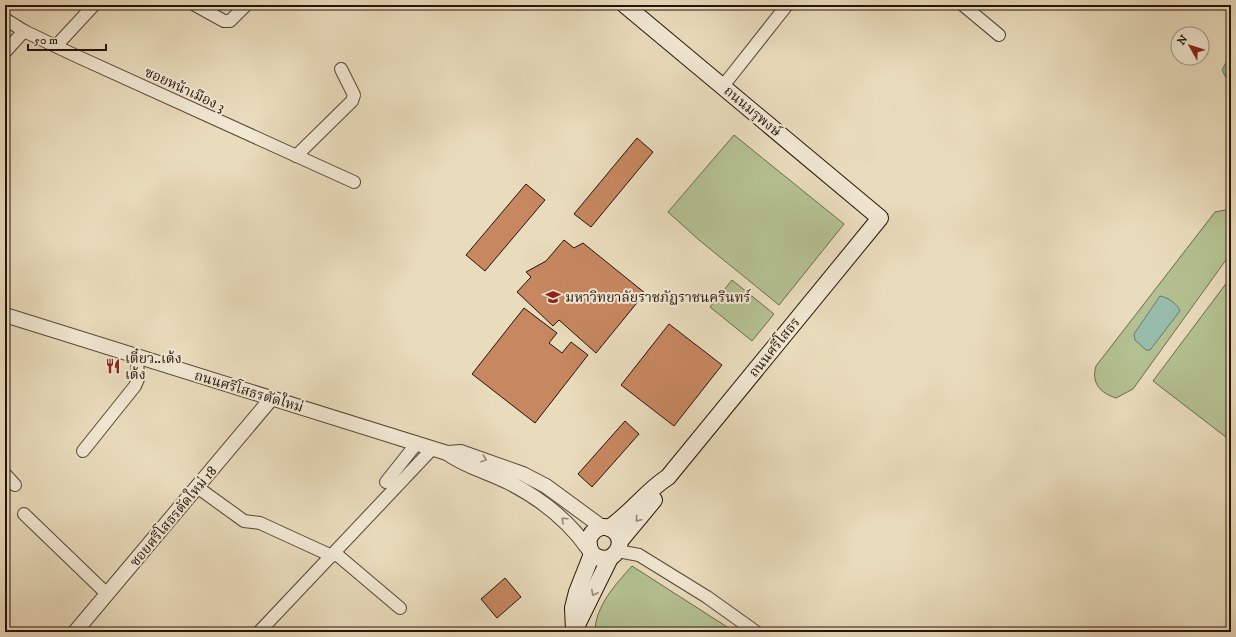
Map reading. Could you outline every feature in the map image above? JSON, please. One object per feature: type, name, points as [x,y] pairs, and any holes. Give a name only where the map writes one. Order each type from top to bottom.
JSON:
[{"type":"main road","name":"ถนนมรุพงษ์","points":[[625,5],[880,218]]},
{"type":"main road","name":"ถนนศรีโสธร","points":[[605,528],[621,520],[655,485],[668,476],[880,218]]},
{"type":"main road","name":"ถนนศรีโสธร","points":[[574,632],[616,550],[662,491],[668,476]]},
{"type":"main road","points":[[574,632],[573,608],[591,552],[589,538],[596,529],[605,528],[618,535],[616,550],[601,559],[591,552]]},
{"type":"street","points":[[56,46],[94,5]]},
{"type":"street","points":[[195,5],[224,21],[230,21],[246,5]]},
{"type":"street","points":[[723,86],[787,5]]},
{"type":"street","points":[[963,5],[999,35]]},
{"type":"street","name":"ซอยหน้าเมือง 3","points":[[5,19],[24,31],[56,46],[354,182]]},
{"type":"street","points":[[5,52],[24,31]]},
{"type":"street","points":[[296,156],[352,101],[354,94],[341,69]]},
{"type":"street","name":"ถนนศรีโสธรตัดใหม่","points":[[5,315],[447,453],[458,462],[510,483],[538,500],[563,519],[579,535],[591,552]]},
{"type":"street","points":[[83,451],[135,386],[138,379],[137,357]]},
{"type":"street","name":"ซอยศรีโสธรตัดใหม่ 18","points":[[75,632],[271,399]]},
{"type":"street","points":[[386,482],[417,443]]},
{"type":"street","points":[[259,632],[433,448]]},
{"type":"street","name":"ถนนศรีโสธรตัดใหม่","points":[[447,453],[461,452],[523,474],[546,486],[605,528]]},
{"type":"street","points":[[5,474],[16,485]]},
{"type":"street","points":[[197,487],[244,521],[260,523],[334,554],[400,608]]},
{"type":"street","points":[[24,514],[107,594]]},
{"type":"street","points":[[616,550],[639,555],[707,597],[756,632]]},
{"type":"shaded area","points":[[1231,53],[1231,80],[1226,78],[1222,70]]},
{"type":"shaded area","points":[[734,135],[844,224],[779,305],[699,240],[668,212]]},
{"type":"shaded area","points":[[1225,210],[1231,211],[1231,253],[1133,389],[1116,398],[1105,393],[1096,382],[1096,366],[1215,212]]},
{"type":"shaded area","points":[[1231,277],[1231,441],[1153,381]]},
{"type":"shaded area","points":[[732,280],[774,314],[752,341],[710,307]]},
{"type":"shaded area","points":[[1160,296],[1172,301],[1180,311],[1150,350],[1146,350],[1135,340],[1134,334]]},
{"type":"shaded area","points":[[632,566],[735,632],[595,632],[596,622],[602,604],[613,588]]},
{"type":"building","points":[[637,138],[653,152],[591,227],[574,214]]},
{"type":"building","points":[[526,184],[545,200],[485,271],[466,255]]},
{"type":"building","points":[[564,240],[574,248],[583,243],[645,293],[596,353],[559,320],[553,326],[517,292],[531,277],[526,272],[546,261]]},
{"type":"building","points":[[524,308],[557,333],[549,343],[562,353],[571,342],[588,355],[535,423],[472,374]]},
{"type":"building","points":[[669,324],[722,365],[674,426],[621,385]]},
{"type":"building","points":[[625,421],[639,434],[592,487],[578,474]]},
{"type":"building","points":[[505,578],[521,597],[497,618],[481,599]]},
{"type":"place","name":"มหาวิทยาลัยราชภัฏราชนครินทร์","points":[[553,297]]},
{"type":"place","name":"เตี๋ยว..เด้ง เด้ง","points":[[113,366]]}]
